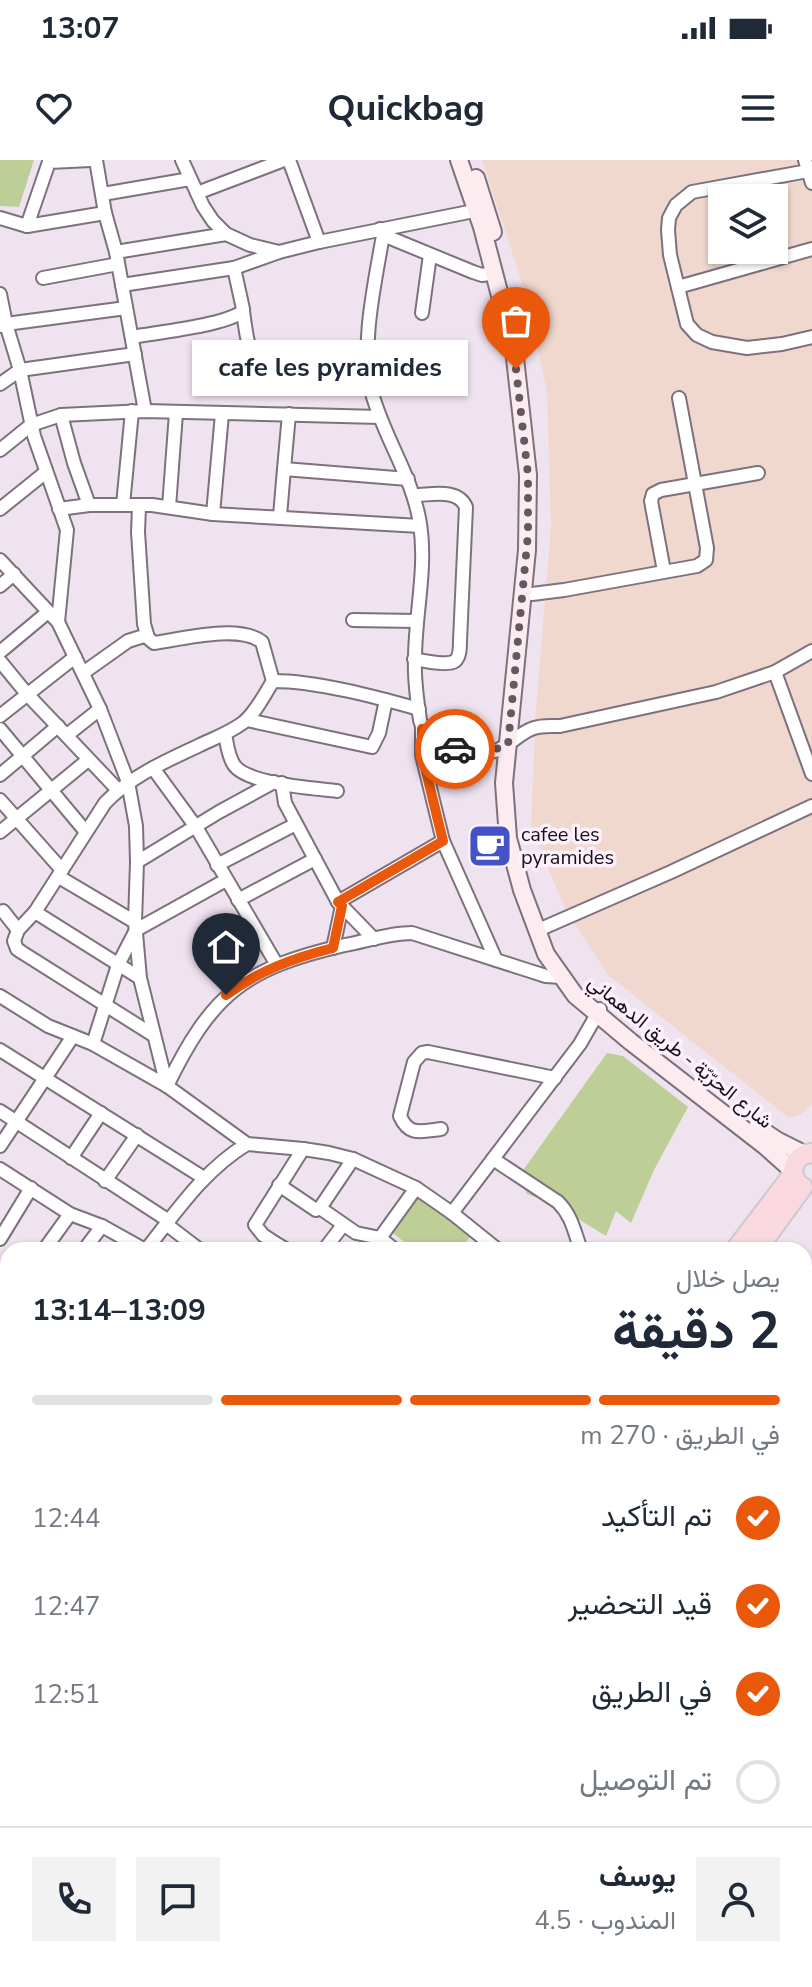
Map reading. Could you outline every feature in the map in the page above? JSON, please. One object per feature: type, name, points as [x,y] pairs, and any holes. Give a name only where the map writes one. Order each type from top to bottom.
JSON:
[{"type":"main road","name":"شارع الحرّيّة - طريق الدهماني","points":[[459,160],[481,209],[524,355],[532,416],[537,527],[532,594],[512,742]]},
{"type":"main road","name":"شارع الحرّيّة - طريق الدهماني","points":[[470,160],[514,349],[528,475],[527,550],[512,742],[515,832],[546,954],[575,995],[764,1132],[809,1153]]},
{"type":"main road","name":"شارع الحرّيّة - طريق الدهماني","points":[[539,929],[559,961],[599,1012],[783,1161],[800,1180]]},
{"type":"main road","points":[[762,1242],[800,1180],[796,1161],[809,1153]]},
{"type":"main road","points":[[742,1242],[800,1180]]},
{"type":"street","points":[[27,226],[47,161],[94,160],[135,354],[138,411],[123,505]]},
{"type":"street","points":[[182,160],[213,221],[226,234],[250,245],[279,252]]},
{"type":"street","points":[[197,193],[287,160],[319,242]]},
{"type":"street","points":[[808,171],[692,192],[676,205],[669,218],[668,230],[670,255],[687,324],[697,335],[712,342],[747,348],[812,337]]},
{"type":"street","points":[[103,194],[190,179]]},
{"type":"street","points":[[122,285],[234,268],[319,242],[382,232],[481,209]]},
{"type":"street","points":[[0,218],[27,226],[105,213]]},
{"type":"street","points":[[382,232],[473,272],[482,275],[495,273]]},
{"type":"street","points":[[382,232],[367,364],[372,393],[414,495],[420,526],[422,551],[414,659],[422,755],[443,841],[496,960]]},
{"type":"street","points":[[43,278],[226,234]]},
{"type":"street","points":[[678,287],[812,249]]},
{"type":"street","points":[[422,313],[430,255]]},
{"type":"street","points":[[234,268],[246,338],[260,377],[266,384],[307,366],[367,364]]},
{"type":"street","points":[[0,294],[3,325],[20,370],[31,425],[67,530],[58,622]]},
{"type":"street","points":[[3,325],[126,308]]},
{"type":"street","points":[[132,337],[220,321],[243,311]]},
{"type":"street","points":[[0,384],[20,370],[135,354]]},
{"type":"street","points":[[532,594],[697,566],[706,560],[707,548],[679,398]]},
{"type":"street","points":[[1,446],[31,425],[61,415],[138,411],[380,417]]},
{"type":"street","points":[[169,507],[176,413]]},
{"type":"street","points":[[213,514],[222,414]]},
{"type":"street","points":[[280,516],[289,414]]},
{"type":"street","points":[[61,415],[89,505]]},
{"type":"street","points":[[284,469],[408,479]]},
{"type":"street","points":[[0,509],[46,472]]},
{"type":"street","points":[[664,571],[651,501],[653,494],[758,473]]},
{"type":"street","points":[[414,495],[456,495],[466,507],[457,658],[445,663],[414,659]]},
{"type":"street","points":[[59,509],[89,505],[169,507],[213,514],[420,526]]},
{"type":"street","points":[[139,507],[144,624],[148,638],[154,643],[248,634],[262,642],[273,681],[247,720],[225,734],[153,768],[123,786],[105,803],[35,912],[18,930],[14,941],[17,949],[153,1035]]},
{"type":"street","points":[[0,560],[58,622],[100,709],[136,826],[136,926],[140,978],[167,1086]]},
{"type":"street","points":[[0,586],[14,574]]},
{"type":"street","points":[[0,652],[48,612]]},
{"type":"street","points":[[353,620],[417,621]]},
{"type":"street","points":[[83,673],[128,641],[147,635]]},
{"type":"street","points":[[422,729],[436,742],[457,750],[484,753],[512,742],[533,728],[560,726],[716,692],[775,672],[812,651]]},
{"type":"street","points":[[0,716],[75,657]]},
{"type":"street","points":[[0,661],[88,760],[123,786]]},
{"type":"street","points":[[775,672],[812,774]]},
{"type":"street","points":[[273,681],[293,681],[419,709]]},
{"type":"street","points":[[247,720],[372,747],[379,733],[386,700]]},
{"type":"street","points":[[0,775],[21,755],[100,709]]},
{"type":"street","points":[[0,729],[86,832]]},
{"type":"street","points":[[225,734],[236,768],[247,776],[337,791]]},
{"type":"street","points":[[0,832],[88,760]]},
{"type":"street","points":[[153,768],[196,827],[277,965]]},
{"type":"street","points":[[137,862],[278,783]]},
{"type":"street","points":[[278,783],[296,824],[340,904],[374,939]]},
{"type":"street","points":[[0,800],[60,874],[136,926]]},
{"type":"street","points":[[539,929],[812,806]]},
{"type":"street","points":[[217,865],[296,824]]},
{"type":"street","points":[[333,948],[340,904],[443,841]]},
{"type":"street","points":[[238,900],[315,859]]},
{"type":"street","points":[[93,1044],[118,965],[136,926],[226,880]]},
{"type":"street","points":[[1,910],[18,930]]},
{"type":"street","points":[[35,912],[140,978]]},
{"type":"street","points":[[167,1086],[194,1035],[226,995],[277,965],[333,948],[412,933],[546,976],[561,977]]},
{"type":"street","points":[[0,996],[48,1026],[93,1044],[167,1086],[247,1144],[303,1149],[353,1159],[416,1188],[452,1213],[478,1242]]},
{"type":"street","points":[[452,1213],[580,1044],[599,1012]]},
{"type":"street","points":[[0,1146],[73,1036]]},
{"type":"street","points":[[0,1050],[204,1178]]},
{"type":"street","points":[[441,1129],[409,1130],[400,1116],[414,1062],[422,1053],[555,1078]]},
{"type":"street","points":[[0,1111],[167,1222],[191,1242]]},
{"type":"street","points":[[71,1158],[101,1113]]},
{"type":"street","points":[[105,1181],[137,1135]]},
{"type":"street","points":[[151,1242],[204,1178],[247,1144]]},
{"type":"street","points":[[269,1242],[255,1225],[303,1149]]},
{"type":"street","points":[[279,1185],[315,1211],[353,1159]]},
{"type":"street","points":[[493,1159],[558,1202],[575,1226],[579,1242]]},
{"type":"street","points":[[0,1169],[70,1214],[102,1226],[131,1242]]},
{"type":"street","points":[[0,1239],[31,1188]]},
{"type":"street","points":[[380,1238],[416,1188]]},
{"type":"street","points":[[320,1208],[361,1235],[380,1238],[385,1242]]},
{"type":"street","points":[[50,1242],[70,1214]]},
{"type":"street","points":[[330,1242],[343,1225]]},
{"type":"street","points":[[90,1242],[102,1226]]},
{"type":"shaded area","points":[[482,160],[812,160],[812,1104],[800,1115],[789,1118],[608,975],[565,909],[531,826],[536,710],[551,526],[547,391],[526,295]]},
{"type":"green space","points":[[0,160],[34,160],[19,207],[0,206]]},
{"type":"green space","points":[[607,1053],[623,1056],[688,1107],[654,1170],[631,1223],[616,1211],[606,1236],[552,1203],[527,1194],[516,1180]]},
{"type":"green space","points":[[422,1192],[474,1232],[466,1242],[404,1242],[391,1232]]},
{"type":"way so far","points":[[455,749],[484,753],[508,745],[528,534],[528,475],[516,369]]},
{"type":"place","name":"cafe les pyramides","points":[[516,369]]},
{"type":"place","name":"cafee les pyramides","points":[[490,846]]},
{"type":"route","points":[[226,995],[277,965],[333,948],[342,906],[338,902],[443,841],[422,755],[422,729],[429,738],[455,749]]}]
